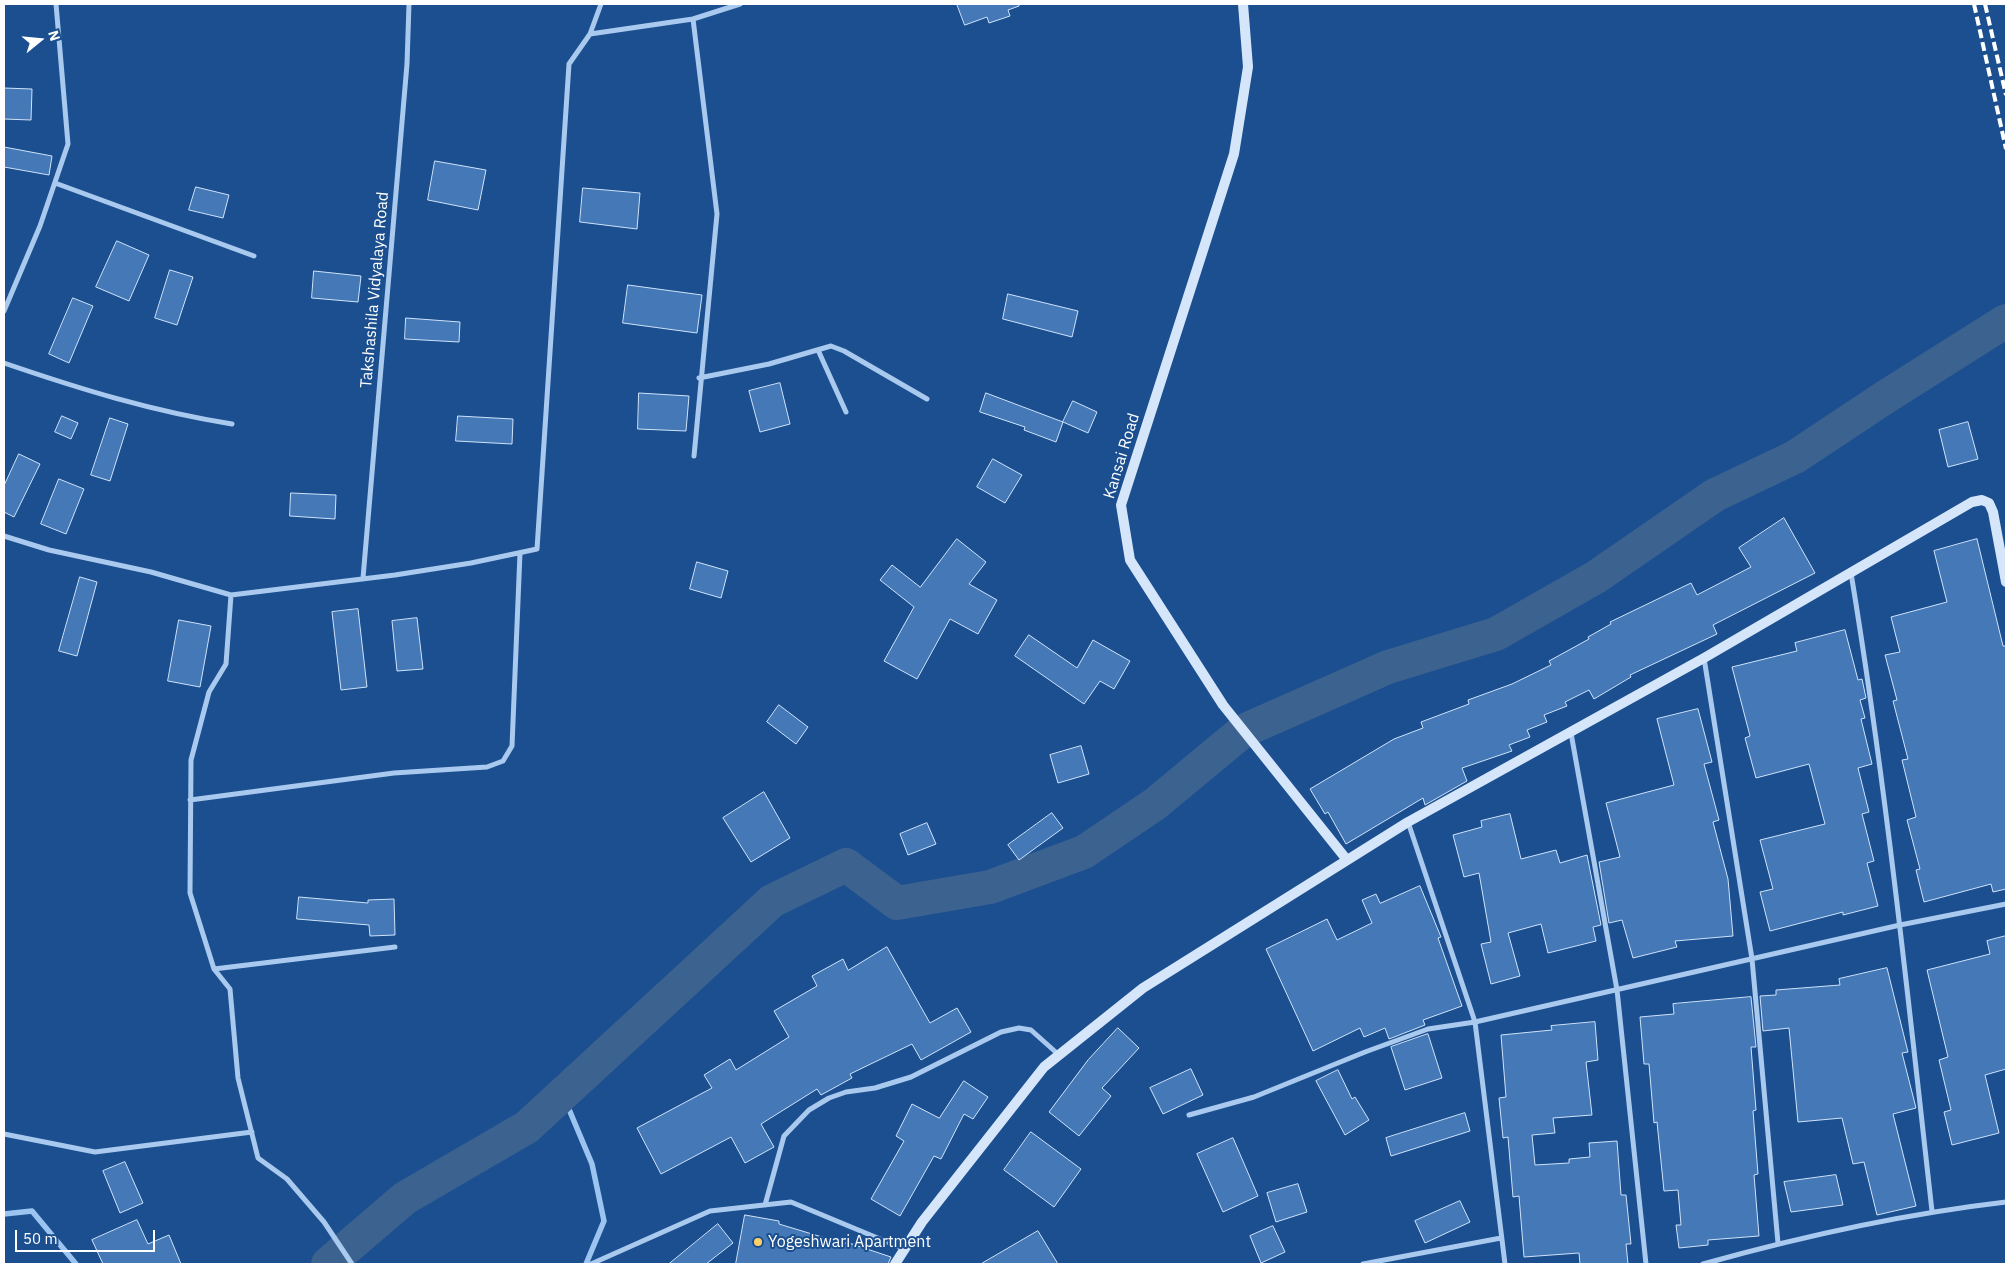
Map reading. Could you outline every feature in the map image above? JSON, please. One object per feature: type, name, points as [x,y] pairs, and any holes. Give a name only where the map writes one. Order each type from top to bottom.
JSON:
[{"type":"street","points":[[4,311],[40,226],[68,144],[56,4]]},
{"type":"street","name":"Takshashila Vidyalaya Road","points":[[363,578],[407,64],[409,4]]},
{"type":"street","points":[[4,536],[49,550],[151,572],[231,595],[471,563],[537,549],[569,64],[590,34],[600,4]]},
{"type":"street","points":[[590,34],[693,19],[740,4]]},
{"type":"street","name":"Kansai Road","points":[[1243,4],[1248,67],[1234,154],[1121,505],[1130,560],[1223,705],[1347,860]]},
{"type":"street","points":[[693,19],[717,214],[694,456]]},
{"type":"street","points":[[55,183],[254,256]]},
{"type":"street","points":[[700,378],[769,364],[831,346],[844,351],[927,399]]},
{"type":"street","points":[[818,350],[846,412]]},
{"type":"street","points":[[4,362],[87,392],[183,416],[232,424]]},
{"type":"street","points":[[895,1264],[904,1249],[1044,1067],[1143,988],[1408,822],[1704,658],[1972,502],[1982,500],[1989,503],[1993,512],[2006,582]]},
{"type":"street","points":[[190,800],[394,773],[487,767],[503,762],[512,746],[520,553]]},
{"type":"street","points":[[1851,573],[1869,681],[1900,925],[1932,1211]]},
{"type":"street","points":[[231,595],[226,664],[209,692],[191,760],[190,893],[214,969],[230,989],[238,1078],[258,1158],[287,1179],[324,1222],[352,1264]]},
{"type":"street","points":[[1704,658],[1752,959],[1778,1243]]},
{"type":"street","points":[[1571,733],[1617,990],[1646,1264]]},
{"type":"street","points":[[1408,822],[1475,1022],[1505,1264]]},
{"type":"street","points":[[1189,1115],[1254,1098],[1364,1052],[1428,1029],[1475,1022],[1900,925],[2006,904]]},
{"type":"street","points":[[214,969],[395,947]]},
{"type":"street","points":[[765,1205],[784,1136],[809,1110],[829,1098],[846,1092],[875,1088],[911,1077],[976,1043],[1001,1032],[1019,1028],[1031,1030],[1059,1055]]},
{"type":"street","points":[[4,1134],[95,1152],[252,1132]]},
{"type":"street","points":[[591,1264],[710,1211],[791,1202],[904,1249]]},
{"type":"street","points":[[1704,1264],[1778,1243],[1932,1211],[2006,1202]]},
{"type":"street","points":[[1363,1264],[1501,1238]]},
{"type":"building","points":[[957,4],[1019,4],[1019,6],[1008,10],[1010,16],[989,23],[987,17],[965,25]]},
{"type":"building","points":[[4,88],[32,89],[31,120],[4,119]]},
{"type":"building","points":[[4,147],[52,156],[49,175],[4,167]]},
{"type":"building","points":[[435,161],[486,170],[478,210],[428,200]]},
{"type":"building","points":[[196,187],[229,195],[223,218],[189,210]]},
{"type":"building","points":[[583,188],[640,193],[637,229],[580,222]]},
{"type":"building","points":[[117,241],[149,255],[129,301],[96,287]]},
{"type":"building","points":[[170,270],[193,277],[177,325],[155,318]]},
{"type":"building","points":[[314,271],[361,276],[358,302],[312,298]]},
{"type":"building","points":[[628,285],[702,295],[697,333],[623,323]]},
{"type":"building","points":[[1008,294],[1078,311],[1072,337],[1003,319]]},
{"type":"building","points":[[73,298],[93,306],[69,363],[49,354]]},
{"type":"building","points":[[406,318],[460,322],[459,342],[405,339]]},
{"type":"building","points":[[780,383],[790,424],[760,432],[749,391]]},
{"type":"building","points":[[639,393],[689,396],[686,431],[638,429]]},
{"type":"building","points":[[986,393],[1063,422],[1056,442],[1024,430],[1025,427],[980,412]]},
{"type":"building","points":[[1073,401],[1097,412],[1088,433],[1063,422]]},
{"type":"building","points":[[62,416],[78,423],[71,439],[55,432]]},
{"type":"building","points":[[458,416],[513,419],[512,444],[456,441]]},
{"type":"building","points":[[110,418],[128,424],[110,481],[91,475]]},
{"type":"building","points":[[1968,422],[1978,459],[1948,467],[1939,430]]},
{"type":"building","points":[[19,454],[40,464],[14,517],[4,512],[4,486]]},
{"type":"building","points":[[993,459],[1022,475],[1005,503],[977,487]]},
{"type":"building","points":[[59,479],[84,489],[66,534],[41,524]]},
{"type":"building","points":[[291,493],[336,495],[335,519],[290,516]]},
{"type":"building","points":[[1784,518],[1815,573],[1713,625],[1717,634],[1630,675],[1631,677],[1594,699],[1589,690],[1565,702],[1567,706],[1544,715],[1547,722],[1527,730],[1530,737],[1509,745],[1512,751],[1462,768],[1467,781],[1425,805],[1423,798],[1346,844],[1328,812],[1325,814],[1310,789],[1394,739],[1423,728],[1421,722],[1469,704],[1468,700],[1512,684],[1551,665],[1549,661],[1589,639],[1588,637],[1611,624],[1610,622],[1691,583],[1697,595],[1751,567],[1739,548]]},
{"type":"building","points":[[957,539],[986,562],[969,584],[997,600],[978,634],[950,619],[917,679],[884,661],[914,607],[880,580],[892,565],[920,587]]},
{"type":"building","points":[[1977,539],[2003,646],[2006,646],[2006,889],[1993,892],[1991,884],[1924,902],[1916,870],[1920,869],[1907,820],[1916,817],[1902,760],[1908,759],[1893,701],[1897,700],[1885,655],[1900,652],[1891,617],[1947,602],[1934,551]]},
{"type":"building","points":[[697,562],[728,571],[721,598],[690,589]]},
{"type":"building","points":[[80,577],[97,582],[77,656],[59,651]]},
{"type":"building","points":[[358,609],[367,687],[341,690],[332,612]]},
{"type":"building","points":[[417,618],[423,669],[397,671],[392,621]]},
{"type":"building","points":[[179,620],[211,626],[200,687],[168,681]]},
{"type":"building","points":[[1845,630],[1858,680],[1862,679],[1866,698],[1860,700],[1865,718],[1861,719],[1872,764],[1858,768],[1869,812],[1862,814],[1874,861],[1867,863],[1878,906],[1843,915],[1843,912],[1770,931],[1760,892],[1773,889],[1760,840],[1825,824],[1809,764],[1756,778],[1745,738],[1750,736],[1732,667],[1797,651],[1795,643]]},
{"type":"building","points":[[1029,635],[1077,668],[1093,640],[1130,661],[1114,689],[1100,681],[1084,704],[1015,656]]},
{"type":"building","points":[[779,705],[808,727],[796,744],[767,722]]},
{"type":"building","points":[[1698,709],[1712,762],[1704,764],[1719,820],[1713,822],[1728,879],[1733,936],[1675,941],[1677,947],[1633,958],[1622,920],[1609,923],[1599,862],[1620,857],[1606,803],[1674,785],[1657,719]]},
{"type":"building","points":[[1081,746],[1089,774],[1058,783],[1050,755]]},
{"type":"building","points":[[764,792],[790,838],[751,862],[723,818]]},
{"type":"building","points":[[1052,813],[1063,828],[1019,860],[1008,845]]},
{"type":"building","points":[[1510,814],[1521,859],[1556,850],[1560,863],[1587,855],[1601,925],[1593,927],[1596,941],[1548,953],[1541,924],[1508,933],[1520,976],[1491,984],[1481,944],[1491,942],[1479,873],[1464,877],[1453,835],[1482,827],[1481,821]]},
{"type":"building","points":[[927,823],[936,844],[908,855],[900,834]]},
{"type":"building","points":[[1420,886],[1441,937],[1438,938],[1462,1006],[1423,1020],[1425,1025],[1389,1039],[1385,1028],[1364,1037],[1360,1028],[1313,1051],[1266,949],[1327,919],[1337,940],[1372,923],[1362,900],[1376,894],[1380,903]]},
{"type":"building","points":[[299,897],[368,903],[368,900],[394,899],[395,935],[370,936],[369,925],[297,919]]},
{"type":"building","points":[[2006,936],[2006,1069],[1985,1075],[1999,1133],[1952,1145],[1944,1112],[1951,1110],[1939,1060],[1948,1057],[1927,970],[1990,954],[1987,941]]},
{"type":"building","points":[[887,947],[930,1023],[957,1008],[971,1032],[921,1060],[912,1044],[850,1074],[852,1078],[821,1095],[817,1089],[761,1124],[774,1147],[745,1163],[731,1137],[661,1174],[637,1128],[712,1088],[704,1075],[730,1059],[736,1070],[789,1037],[774,1011],[817,986],[812,976],[843,959],[848,970]]},
{"type":"building","points":[[1887,968],[1908,1052],[1902,1053],[1916,1108],[1893,1114],[1916,1206],[1877,1215],[1864,1162],[1853,1164],[1842,1118],[1798,1122],[1789,1028],[1763,1031],[1760,996],[1776,995],[1776,990],[1840,985],[1839,979]]},
{"type":"building","points":[[1751,997],[1756,1047],[1751,1047],[1756,1110],[1753,1111],[1758,1174],[1754,1175],[1759,1236],[1708,1240],[1708,1245],[1679,1248],[1676,1225],[1681,1225],[1678,1190],[1664,1191],[1657,1122],[1654,1123],[1649,1064],[1644,1064],[1640,1017],[1674,1014],[1673,1004]]},
{"type":"building","points":[[1595,1022],[1598,1060],[1586,1062],[1592,1115],[1553,1118],[1555,1133],[1532,1135],[1535,1165],[1569,1163],[1569,1159],[1590,1157],[1589,1143],[1617,1141],[1621,1195],[1626,1195],[1631,1244],[1626,1244],[1628,1264],[1580,1264],[1579,1253],[1524,1257],[1519,1196],[1513,1197],[1508,1137],[1503,1138],[1499,1098],[1506,1097],[1501,1035],[1552,1030],[1551,1026]]},
{"type":"building","points":[[1118,1028],[1139,1048],[1102,1088],[1111,1096],[1079,1136],[1049,1112],[1088,1060]]},
{"type":"building","points":[[1428,1034],[1442,1078],[1405,1090],[1391,1047]]},
{"type":"building","points":[[1191,1069],[1203,1095],[1163,1114],[1150,1088]]},
{"type":"building","points":[[1338,1070],[1352,1099],[1355,1097],[1369,1120],[1345,1135],[1316,1081]]},
{"type":"building","points":[[964,1081],[988,1097],[973,1119],[964,1114],[941,1159],[934,1156],[900,1216],[871,1199],[904,1141],[896,1136],[912,1104],[939,1118]]},
{"type":"building","points":[[1465,1113],[1470,1131],[1391,1156],[1386,1138]]},
{"type":"building","points":[[1031,1132],[1081,1169],[1054,1207],[1004,1170]]},
{"type":"building","points":[[1233,1138],[1258,1196],[1223,1212],[1197,1154]]},
{"type":"building","points":[[125,1162],[143,1203],[120,1213],[103,1171]]},
{"type":"building","points":[[1836,1175],[1843,1205],[1791,1212],[1784,1182]]},
{"type":"building","points":[[1298,1184],[1307,1212],[1276,1222],[1267,1193]]},
{"type":"building","points":[[1460,1201],[1470,1222],[1425,1243],[1415,1221]]},
{"type":"building","points":[[745,1215],[779,1221],[779,1224],[845,1244],[846,1242],[891,1257],[888,1264],[736,1264]]},
{"type":"building","points":[[137,1220],[148,1244],[169,1235],[181,1264],[103,1264],[92,1240]]},
{"type":"building","points":[[718,1224],[733,1243],[706,1264],[669,1264]]},
{"type":"building","points":[[1273,1226],[1285,1252],[1261,1263],[1250,1236]]},
{"type":"building","points":[[1038,1231],[1058,1264],[981,1264]]},
{"type":"waterway","points":[[328,1264],[405,1198],[527,1127],[772,901],[846,865],[897,903],[990,887],[1084,852],[1155,804],[1243,731],[1388,667],[1496,634],[1596,577],[1715,495],[1795,457],[2006,321]]},
{"type":"waterway","points":[[563,1095],[592,1164],[604,1221],[586,1264]]},
{"type":"waterway","points":[[4,1214],[32,1211],[76,1264]]},
{"type":"railway","points":[[1974,4],[2006,149]]},
{"type":"railway","points":[[1985,4],[2006,95]]},
{"type":"place","name":"Yogeshwari Apartment","points":[[758,1242]]}]
